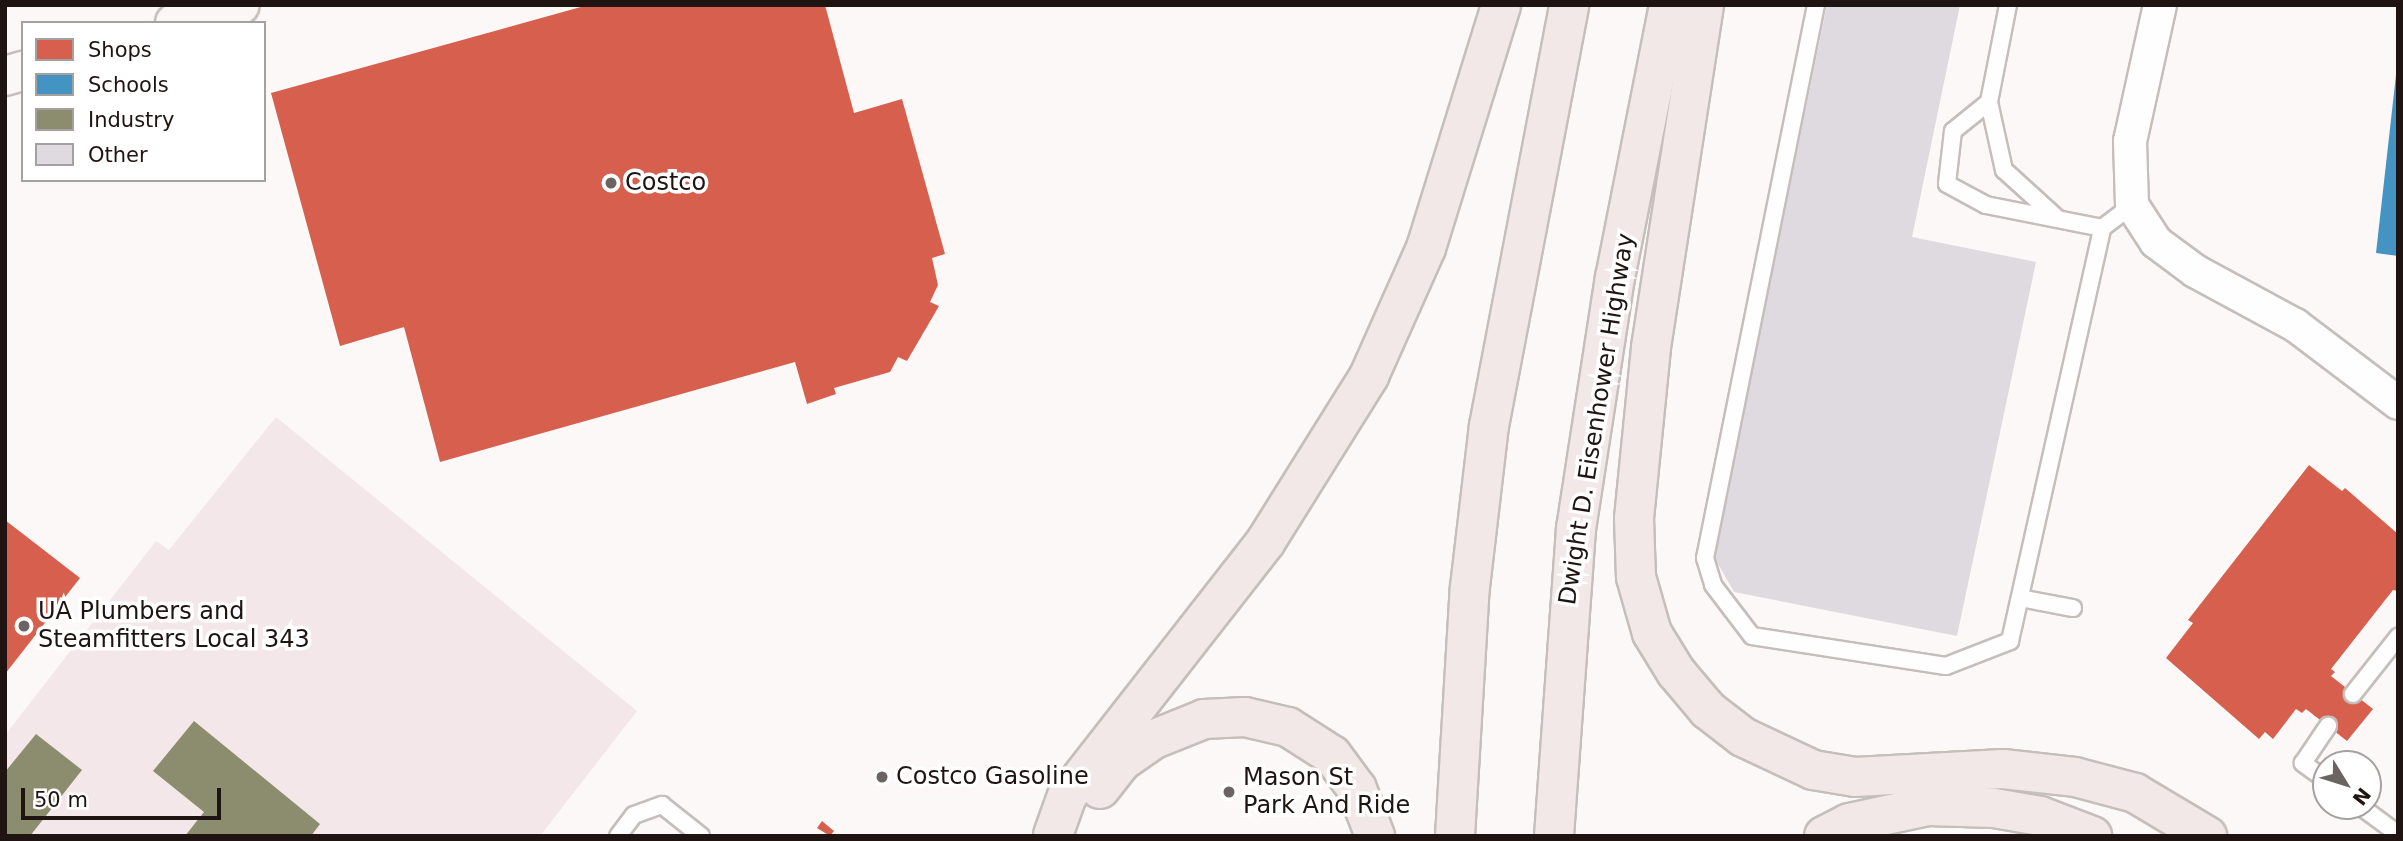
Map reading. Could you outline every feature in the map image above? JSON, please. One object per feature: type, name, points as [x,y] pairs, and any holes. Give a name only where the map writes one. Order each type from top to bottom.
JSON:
[{"type":"highway","points":[[1375,836],[1357,789],[1332,755],[1287,727],[1245,717],[1204,719],[1152,740],[1121,762],[1086,807],[1053,835],[1068,796],[1266,541],[1369,376],[1426,248],[1501,5]]},
{"type":"highway","points":[[1455,836],[1470,587],[1489,426],[1569,5]]},
{"type":"highway","name":"Dwight D. Eisenhower Highway","points":[[1554,836],[1576,529],[1615,278],[1669,5]]},
{"type":"highway","points":[[1704,5],[1651,348],[1634,518],[1636,577],[1652,633],[1676,672],[1708,710],[1743,737],[1813,770],[1855,777],[2003,769],[2075,776],[2135,793],[2207,836]]},
{"type":"highway","points":[[1824,836],[1849,823],[1928,806],[1994,808],[2040,816],[2092,836]]},
{"type":"street","points":[[182,21],[240,5]]},
{"type":"street","points":[[2160,5],[2130,141],[2132,205],[2155,242],[2195,271],[2295,325],[2398,403]]},
{"type":"lane","points":[[1816,5],[1705,558],[1713,585],[1752,636],[1946,666],[2010,640],[2102,228],[2132,205]]},
{"type":"lane","points":[[2008,5],[1989,102],[2004,170],[2058,220]]},
{"type":"lane","points":[[1989,102],[1953,131],[1948,184],[1986,205],[2102,228]]},
{"type":"lane","points":[[2020,598],[2073,608]]},
{"type":"lane","points":[[2353,694],[2398,637]]},
{"type":"lane","points":[[2312,770],[2303,763],[2328,726]]},
{"type":"lane","points":[[618,836],[634,815],[662,805],[701,836]]},
{"type":"lane","points":[[2379,820],[2398,834]]},
{"type":"shaded area","points":[[276,417],[637,711],[540,836],[5,836],[5,735],[156,541],[169,550]]},
{"type":"building: Shops","name":"Costco","points":[[588,5],[825,5],[854,113],[902,99],[945,254],[932,258],[938,285],[930,302],[939,306],[907,361],[898,357],[890,372],[834,388],[836,394],[807,404],[795,362],[440,462],[404,327],[340,346],[271,93]]},
{"type":"building: Shops","points":[[2309,465],[2342,491],[2345,488],[2398,534],[2398,591],[2393,590],[2331,669],[2335,672],[2331,676],[2373,709],[2347,741],[2306,709],[2302,713],[2296,709],[2273,739],[2265,732],[2259,739],[2166,658],[2193,623],[2188,620]]},
{"type":"building: Shops","name":"UA Plumbers and Steamfitters Local 343","points":[[5,520],[80,578],[5,674]]},
{"type":"building: Shops","points":[[822,821],[834,831],[830,836],[817,828]]},
{"type":"building: Schools","points":[[2398,75],[2398,256],[2376,253]]},
{"type":"building: Industry","points":[[194,721],[320,824],[311,836],[185,836],[204,812],[153,771]]},
{"type":"building: Industry","points":[[36,734],[82,770],[30,836],[5,836],[5,772]]},
{"type":"building: Other","points":[[1827,5],[1960,5],[1912,237],[2036,262],[1957,636],[1734,592],[1714,557]]},
{"type":"place","name":"Costco","points":[[611,183]]},
{"type":"place","name":"UA Plumbers and Steamfitters Local 343","points":[[24,626]]},
{"type":"place","name":"Costco Gasoline","points":[[882,777]]},
{"type":"place","name":"Mason St Park And Ride","points":[[1229,792]]}]
